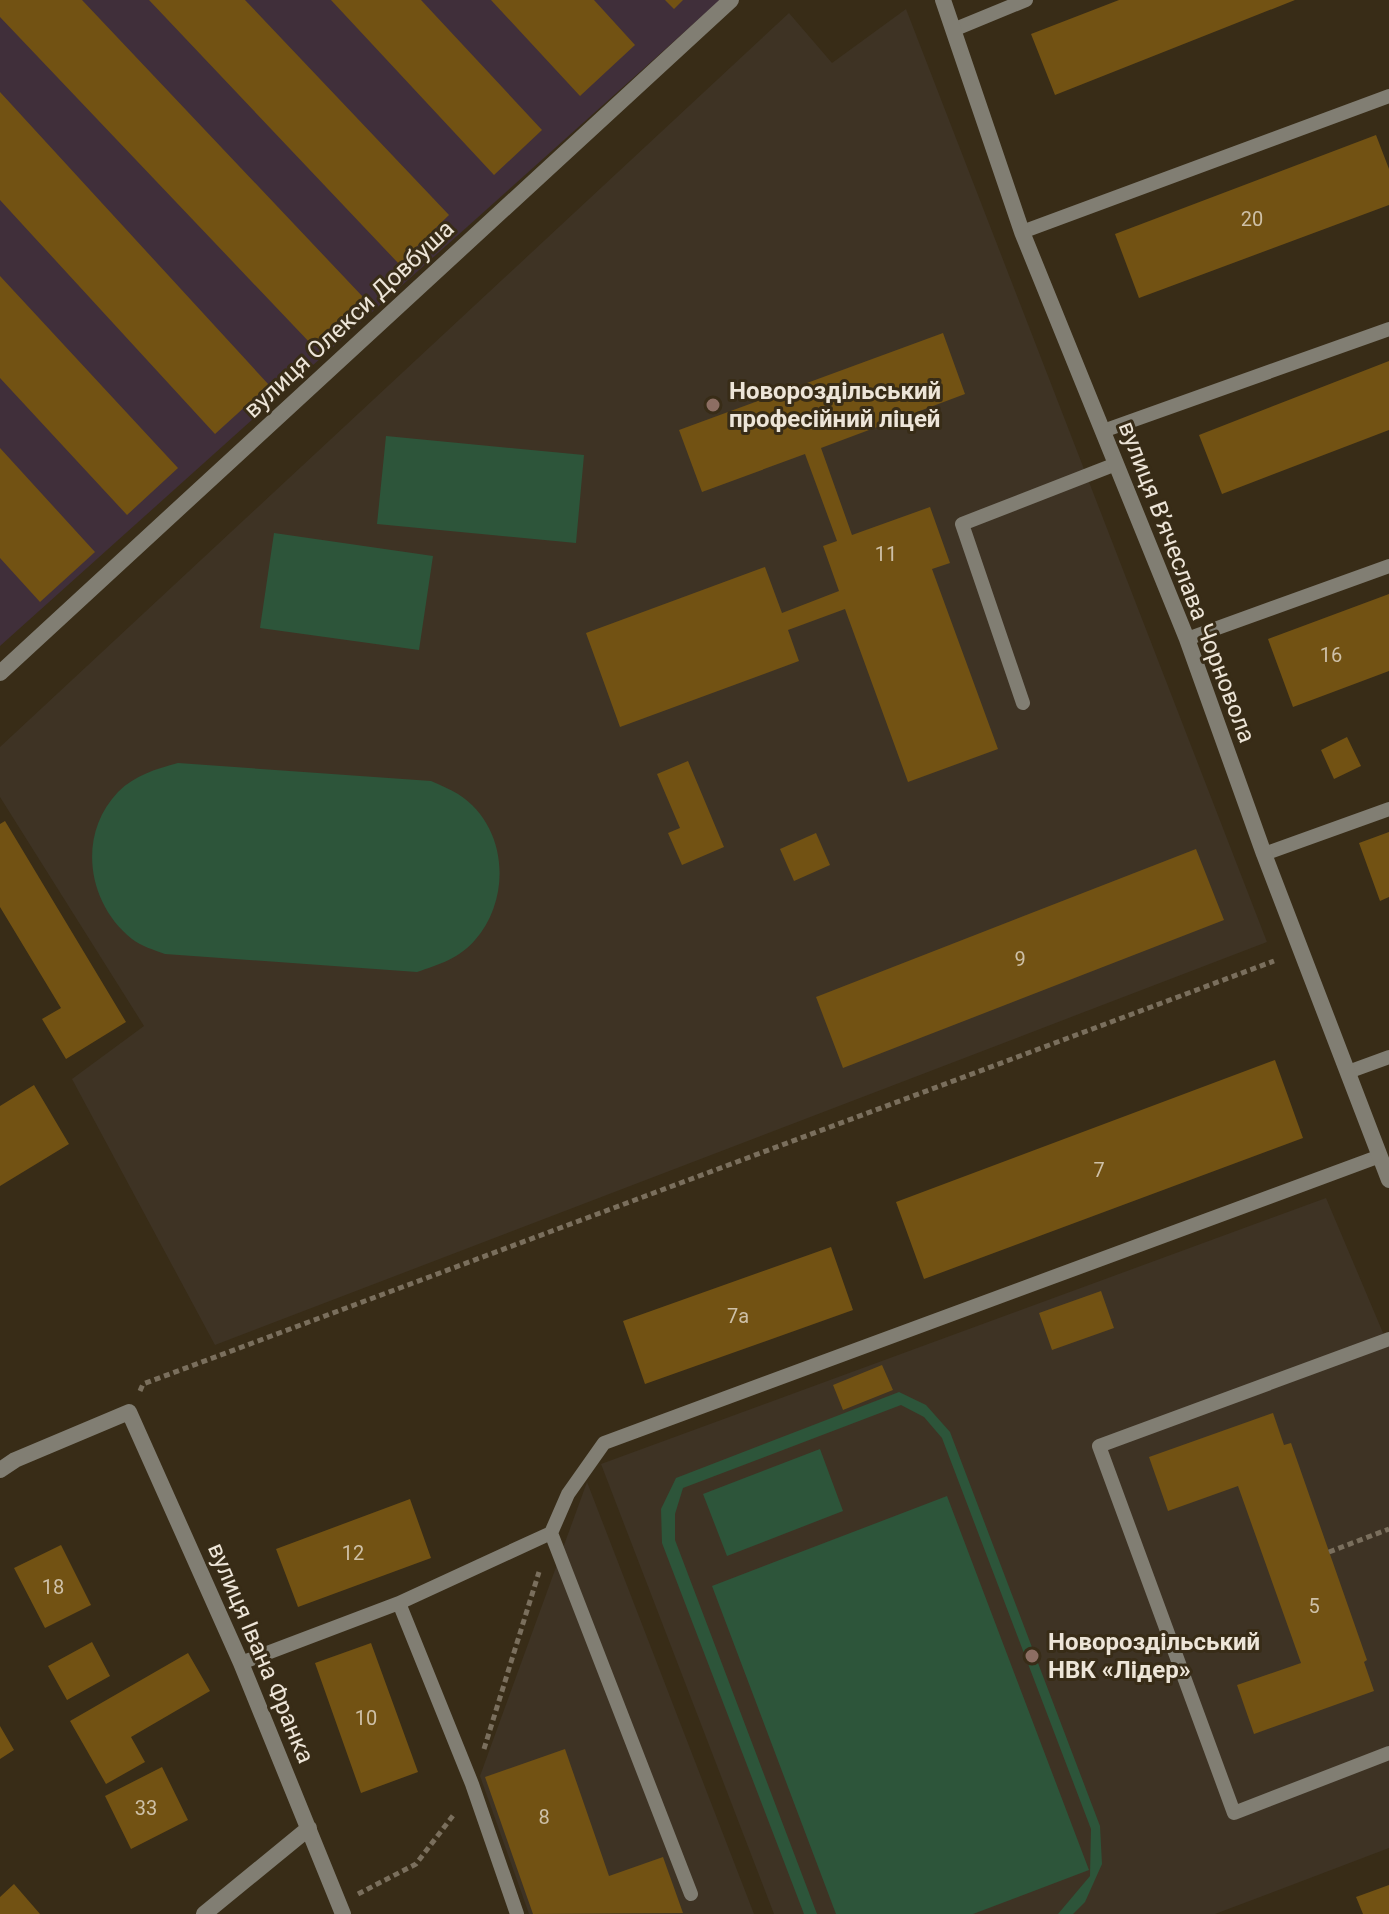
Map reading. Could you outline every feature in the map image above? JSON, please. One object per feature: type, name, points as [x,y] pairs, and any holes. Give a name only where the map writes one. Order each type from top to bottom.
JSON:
[{"type":"street","name":"вулиця Олекси Довбуша","points":[[0,673],[731,0]]},
{"type":"street","name":"вулиця Вʼячеслава Чорновола","points":[[943,0],[1022,232],[1187,639],[1264,854],[1389,1180]]},
{"type":"street","points":[[0,1470],[15,1460],[129,1412]]},
{"type":"street","name":"вулиця Івана Франка","points":[[129,1412],[241,1663],[343,1914]]},
{"type":"street","points":[[204,1914],[309,1828]]},
{"type":"lane","points":[[953,30],[1026,0]]},
{"type":"lane","points":[[1022,232],[1389,96]]},
{"type":"lane","points":[[1103,431],[1389,329]]},
{"type":"lane","points":[[1023,703],[962,524],[1116,464]]},
{"type":"lane","points":[[1187,639],[1389,566]]},
{"type":"lane","points":[[1264,854],[1389,809]]},
{"type":"lane","points":[[1348,1072],[1389,1057]]},
{"type":"lane","points":[[241,1663],[399,1603],[551,1533],[568,1494],[604,1443],[1380,1156]]},
{"type":"lane","points":[[1389,1339],[1099,1446],[1234,1813],[1389,1753]]},
{"type":"lane","points":[[551,1533],[691,1894]]},
{"type":"lane","points":[[399,1603],[472,1784],[517,1914]]},
{"type":"path","points":[[129,1412],[143,1384],[1274,961]]},
{"type":"path","points":[[1329,1552],[1389,1529]]},
{"type":"shaded area","points":[[0,0],[720,0],[0,646]]},
{"type":"shaded area","name":"Новороздільський професійний ліцей","points":[[906,9],[1267,942],[215,1345],[72,1079],[144,1026],[0,797],[0,747],[789,13],[832,63]]},
{"type":"shaded area","name":"Новороздільський НВК «Лідер»","points":[[1326,1198],[1389,1347],[1389,1848],[1215,1914],[774,1914],[601,1464]]},
{"type":"shaded area","points":[[587,1482],[754,1914],[529,1914],[480,1776]]},
{"type":"green space","points":[[386,436],[584,455],[576,543],[377,524]]},
{"type":"green space","points":[[274,533],[433,556],[419,650],[260,628]]},
{"type":"green space","points":[[178,763],[431,781],[452,790],[475,808],[487,824],[495,843],[499,884],[487,923],[463,952],[417,972],[165,954],[139,944],[117,924],[97,888],[93,848],[97,828],[105,809],[131,781]]},
{"type":"green space","points":[[899,1392],[926,1405],[950,1432],[1100,1826],[1102,1864],[1085,1902],[1073,1914],[1058,1914],[1090,1876],[1091,1829],[942,1438],[924,1417],[901,1405],[683,1488],[675,1514],[675,1540],[817,1914],[804,1914],[662,1543],[661,1509],[676,1478]]},
{"type":"green space","points":[[820,1449],[843,1511],[727,1556],[703,1494]]},
{"type":"green space","points":[[947,1496],[1089,1870],[973,1914],[836,1914],[712,1586]]},
{"type":"building","points":[[0,0],[82,0],[363,297],[312,345],[0,17]]},
{"type":"building","points":[[149,0],[245,0],[449,215],[399,264]]},
{"type":"building","points":[[331,0],[421,0],[542,130],[494,175]]},
{"type":"building","points":[[491,0],[594,0],[635,45],[580,96]]},
{"type":"building","points":[[665,0],[683,0],[674,9]]},
{"type":"building","points":[[1119,0],[1295,0],[1055,95],[1031,34]]},
{"type":"building","points":[[0,92],[269,385],[215,434],[0,200]]},
{"type":"building","points":[[1376,135],[1389,169],[1389,205],[1139,298],[1115,234]]},
{"type":"building","points":[[0,276],[178,468],[127,515],[0,378]]},
{"type":"building","points":[[943,333],[965,394],[821,448],[852,535],[930,507],[950,563],[932,569],[998,749],[908,782],[845,609],[788,630],[799,661],[620,727],[586,633],[765,567],[782,613],[839,591],[823,546],[837,541],[805,454],[702,492],[679,430]]},
{"type":"building","points":[[1389,361],[1389,430],[1222,494],[1199,435]]},
{"type":"building","points":[[0,448],[95,552],[40,602],[0,558]]},
{"type":"building","points":[[1389,594],[1389,671],[1293,707],[1268,639]]},
{"type":"building","points":[[1347,737],[1361,766],[1334,779],[1321,750]]},
{"type":"building","points":[[688,761],[724,847],[682,865],[668,833],[680,828],[657,774]]},
{"type":"building","points":[[5,821],[126,1022],[66,1059],[42,1019],[61,1008],[0,907],[0,824]]},
{"type":"building","points":[[1389,832],[1389,897],[1380,901],[1359,843]]},
{"type":"building","points":[[816,833],[830,865],[794,881],[780,849]]},
{"type":"building","points":[[1196,849],[1224,920],[843,1068],[816,997]]},
{"type":"building","points":[[1275,1060],[1303,1138],[924,1279],[896,1202]]},
{"type":"building","points":[[34,1085],[69,1144],[0,1186],[0,1106]]},
{"type":"building","points":[[831,1247],[853,1310],[645,1384],[623,1321]]},
{"type":"building","points":[[1101,1291],[1114,1328],[1052,1350],[1039,1313]]},
{"type":"building","points":[[882,1365],[893,1390],[843,1410],[833,1385]]},
{"type":"building","points":[[1273,1413],[1284,1445],[1291,1443],[1367,1660],[1364,1662],[1374,1691],[1254,1734],[1237,1685],[1301,1663],[1238,1486],[1168,1511],[1149,1457]]},
{"type":"building","points":[[410,1499],[431,1558],[298,1607],[276,1549]]},
{"type":"building","points":[[61,1545],[91,1605],[45,1628],[14,1568]]},
{"type":"building","points":[[92,1642],[110,1676],[67,1700],[48,1666]]},
{"type":"building","points":[[371,1643],[418,1772],[361,1793],[315,1663]]},
{"type":"building","points":[[188,1653],[210,1691],[131,1737],[145,1762],[106,1784],[70,1721]]},
{"type":"building","points":[[0,1726],[14,1750],[0,1759]]},
{"type":"building","points":[[565,1749],[609,1876],[663,1857],[683,1913],[533,1914],[485,1777]]},
{"type":"building","points":[[162,1767],[188,1820],[131,1849],[105,1796]]},
{"type":"building","points":[[14,1884],[40,1914],[0,1914],[0,1897]]},
{"type":"building","points":[[1389,1885],[1389,1914],[1363,1914],[1356,1897]]},
{"type":"place","name":"Новороздільський професійний ліцей","points":[[713,405]]},
{"type":"place","name":"Новороздільський НВК «Лідер»","points":[[1032,1656]]}]
